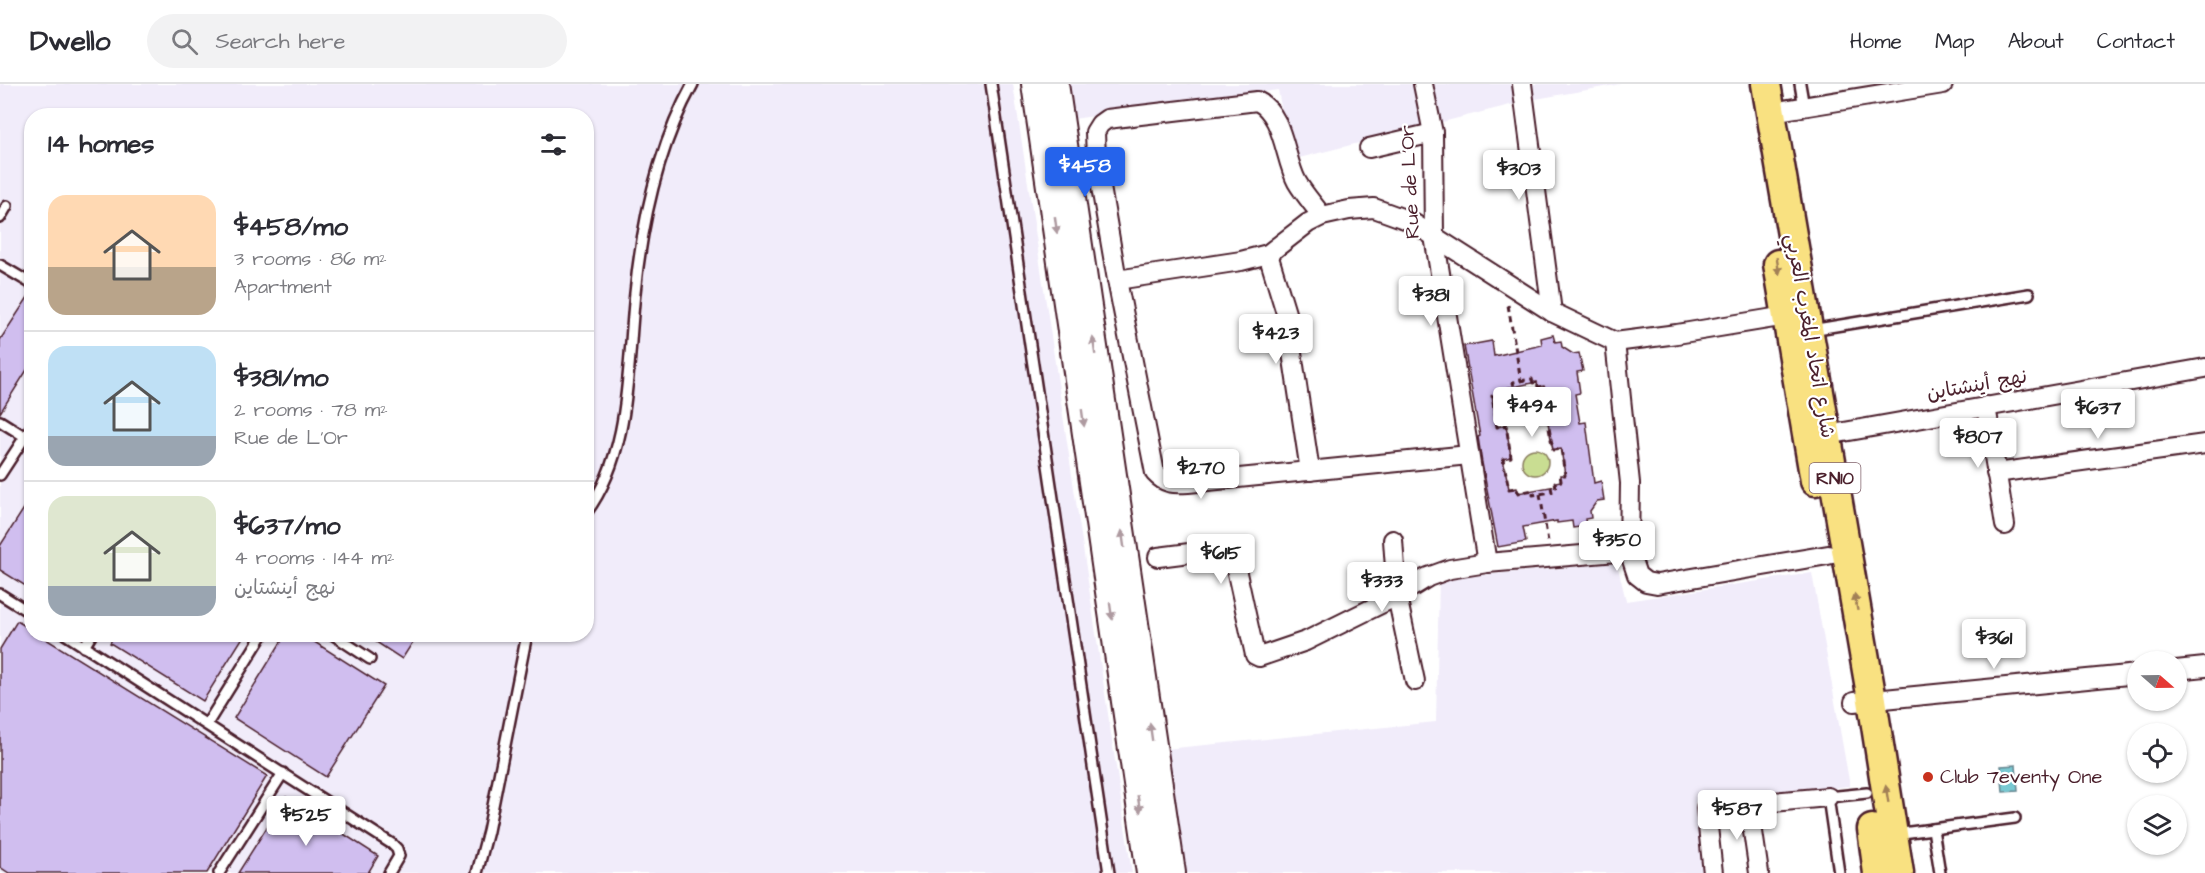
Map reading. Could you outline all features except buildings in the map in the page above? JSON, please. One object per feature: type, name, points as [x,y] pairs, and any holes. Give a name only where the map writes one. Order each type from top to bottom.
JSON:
[{"type":"main road","name":"شارع اتحاد المغرب العربي","points":[[1749,84],[1798,323],[1827,435],[1863,701],[1867,793],[1878,873]]},
{"type":"main road","name":"شارع اتحاد المغرب العربي","points":[[1766,84],[1828,555],[1893,834],[1899,873]]},
{"type":"street","points":[[1035,84],[1150,873]]},
{"type":"street","points":[[1055,84],[1172,873]]},
{"type":"street","name":"Rue de L'Or","points":[[1423,84],[1433,133],[1434,236],[1487,563]]},
{"type":"street","points":[[1522,84],[1552,312]]},
{"type":"street","points":[[1771,112],[1943,84]]},
{"type":"street","points":[[1322,216],[1297,182],[1282,137],[1271,114],[1265,105],[1257,101],[1107,119],[1100,124],[1095,132],[1096,158],[1117,280],[1155,473],[1162,481],[1175,484],[1469,455]]},
{"type":"street","points":[[1369,148],[1433,133]]},
{"type":"street","points":[[1117,280],[1241,261],[1268,254],[1308,223],[1322,216],[1349,210],[1374,208],[1410,220],[1552,312],[1615,342],[1798,323]]},
{"type":"street","points":[[1268,254],[1289,328],[1310,471]]},
{"type":"street","points":[[1615,342],[1630,483],[1629,551],[1637,575],[1646,582],[1657,584],[1828,555]]},
{"type":"street","name":"نهج أينشتاين","points":[[1827,435],[2205,368]]},
{"type":"street","points":[[1986,406],[2005,525]]},
{"type":"street","points":[[1996,473],[2205,444]]},
{"type":"street","points":[[1393,540],[1397,596],[1415,681]]},
{"type":"street","points":[[1158,557],[1221,549],[1228,550],[1233,555],[1257,657],[1306,640],[1397,596],[1428,577],[1450,569],[1487,563],[1629,551]]},
{"type":"street","points":[[2187,669],[2205,667]]},
{"type":"street","points":[[1863,701],[2127,675]]},
{"type":"street","points":[[1713,873],[1706,808],[1828,797]]},
{"type":"street","points":[[1749,804],[1759,873]]},
{"type":"lane","points":[[594,502],[613,460],[624,413],[635,292],[656,177],[670,134],[693,84]]},
{"type":"lane","points":[[991,84],[1109,873]]},
{"type":"lane","points":[[1800,84],[1803,107]]},
{"type":"lane","points":[[0,218],[7,206]]},
{"type":"lane","points":[[0,265],[24,279]]},
{"type":"lane","points":[[1798,323],[2029,294]]},
{"type":"lane","points":[[0,421],[24,436]]},
{"type":"lane","points":[[0,475],[24,444]]},
{"type":"lane","points":[[1,596],[24,609]]},
{"type":"lane","points":[[77,642],[283,773],[397,849],[399,856],[389,873]]},
{"type":"lane","points":[[84,647],[87,642]]},
{"type":"lane","points":[[207,724],[258,642]]},
{"type":"lane","points":[[345,642],[370,658]]},
{"type":"lane","points":[[477,873],[488,831],[525,642]]},
{"type":"lane","points":[[219,873],[283,773]]},
{"type":"lane","points":[[1839,873],[1828,797],[1867,793]]},
{"type":"lane","points":[[1893,834],[2015,818]]},
{"type":"lane","points":[[1933,829],[1940,873]]},
{"type":"path","points":[[1504,282],[1521,381]]},
{"type":"path","points":[[1532,379],[1533,383],[1537,382],[1538,387],[1544,386],[1545,391],[1550,390],[1554,415],[1547,417],[1553,450],[1561,449],[1565,474],[1560,475],[1561,481],[1555,482],[1556,487],[1551,487],[1552,492],[1540,494],[1533,495],[1533,490],[1518,493],[1517,488],[1509,489],[1503,459],[1511,457],[1506,425],[1497,427],[1492,396],[1500,394],[1499,390],[1514,387],[1513,382],[1532,379]]},
{"type":"path","points":[[1540,494],[1551,558]]},
{"type":"shaded area","points":[[0,84],[1013,84],[1132,873],[0,873]]},
{"type":"shaded area","points":[[1068,84],[1621,84],[1530,100],[1291,160],[1278,90],[1073,119]]},
{"type":"shaded area","points":[[1617,563],[1626,601],[1812,573],[1850,786],[1695,802],[1703,873],[1184,873],[1165,749],[1436,722],[1439,579]]},
{"type":"green space","points":[[1525,395],[1534,399],[1538,408],[1534,417],[1525,421],[1516,417],[1512,408],[1516,399]]},
{"type":"green space","points":[[1535,449],[1544,453],[1548,462],[1544,471],[1535,475],[1526,471],[1522,462],[1526,453]]},
{"type":"water","points":[[2016,765],[2018,791],[2003,792],[2001,766]]},
{"type":"place","name":"Club 7eventy One","points":[[1928,777]]}]
